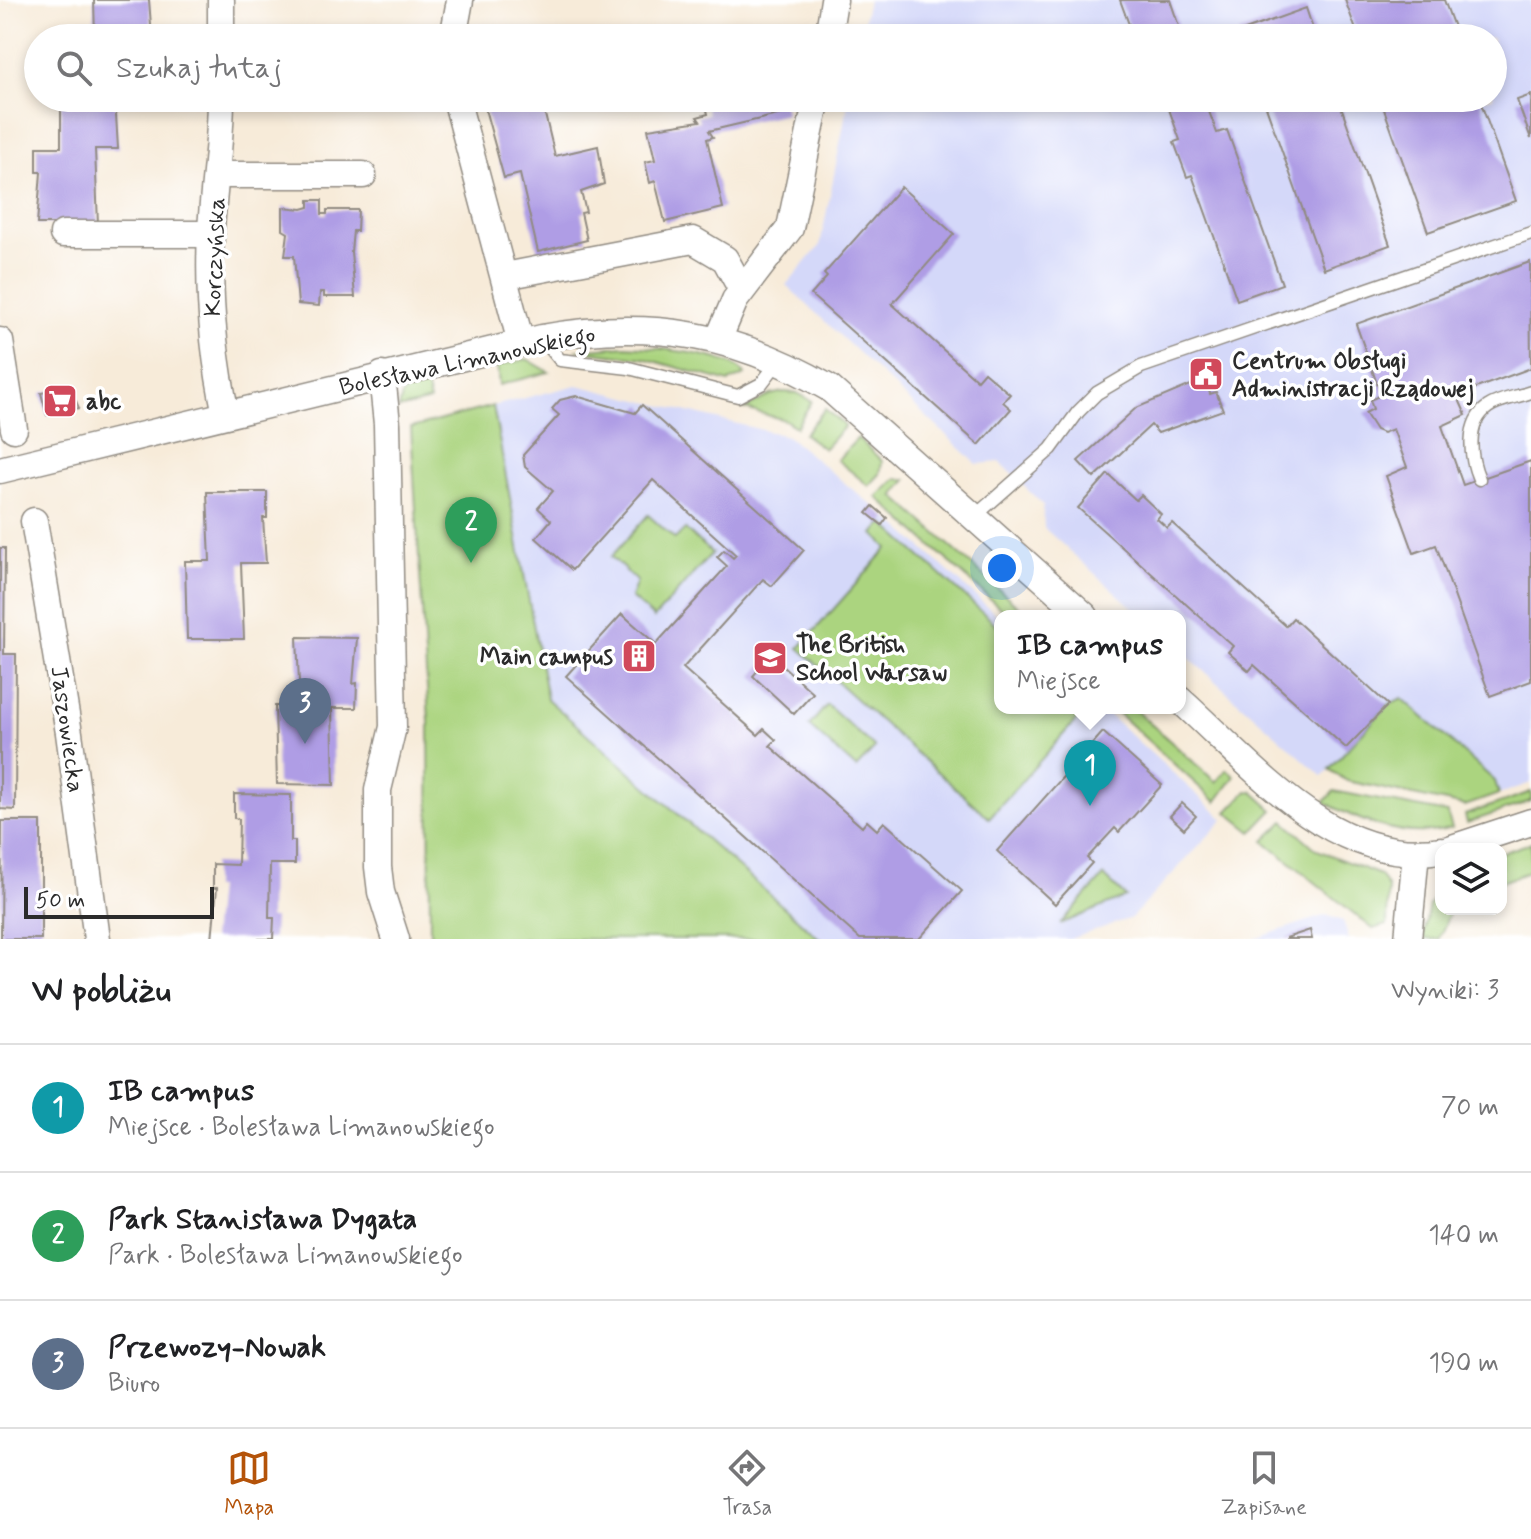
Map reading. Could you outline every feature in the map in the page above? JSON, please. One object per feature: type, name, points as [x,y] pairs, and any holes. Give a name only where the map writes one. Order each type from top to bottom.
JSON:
[{"type":"street","points":[[221,0],[221,24]]},
{"type":"street","points":[[456,24],[460,0]]},
{"type":"street","points":[[830,24],[834,0]]},
{"type":"street","name":"Korczyńska","points":[[220,112],[218,175],[211,234],[213,352],[226,414]]},
{"type":"street","points":[[460,112],[505,276],[532,341]]},
{"type":"street","points":[[718,340],[742,290],[790,228],[814,112]]},
{"type":"street","points":[[218,175],[363,175]]},
{"type":"street","points":[[63,234],[211,234]]},
{"type":"street","points":[[505,276],[693,240],[725,259],[742,290]]},
{"type":"street","name":"Bolesława Limanowskiego","points":[[0,470],[532,341],[582,331],[653,329],[718,340],[778,362],[829,388],[1078,610]]},
{"type":"street","points":[[0,341],[14,429]]},
{"type":"street","points":[[382,375],[387,424],[393,727],[378,790],[378,867],[381,892],[396,939]]},
{"type":"street","name":"Jaszowiecka","points":[[34,521],[67,721],[97,939]]},
{"type":"street","points":[[1186,705],[1326,828],[1370,845],[1429,851],[1408,939]]},
{"type":"street","points":[[1467,843],[1531,822]]},
{"type":"lane","points":[[974,517],[1051,449],[1078,412],[1097,393],[1141,367],[1531,233]]},
{"type":"lane","points":[[532,341],[560,360],[629,368],[738,396],[761,384],[778,362]]},
{"type":"lane","points":[[1479,479],[1471,460],[1477,419],[1488,406],[1531,392]]},
{"type":"shaded area","name":"Centrum Obsługi Administracji Rządowej","points":[[868,0],[1531,0],[1531,783],[1465,806],[1347,781],[1329,770],[1322,776],[1186,655],[1186,610],[1135,610],[1044,528],[1043,505],[1000,462],[977,464],[786,285],[820,246],[846,112],[1507,112],[1507,24],[863,24]]},
{"type":"shaded area","name":"The British School Warsaw","points":[[577,385],[787,436],[900,528],[994,613],[994,714],[1108,714],[1224,819],[1131,918],[1070,939],[820,939],[547,699],[493,406]]},
{"type":"shaded area","points":[[1326,915],[1343,921],[1349,939],[1254,939]]},
{"type":"green space","points":[[625,346],[709,357],[738,368],[745,375],[729,382],[643,358],[576,350]]},
{"type":"green space","points":[[527,359],[549,372],[499,385],[497,366]]},
{"type":"green space","points":[[416,383],[426,385],[430,401],[399,409],[402,395]]},
{"type":"green space","points":[[797,393],[812,401],[796,427],[785,420],[745,409],[770,395]]},
{"type":"green space","points":[[493,406],[547,699],[820,939],[430,939],[429,721],[411,428]]},
{"type":"green space","points":[[825,409],[845,426],[824,449],[804,434]]},
{"type":"green space","points":[[858,438],[882,461],[880,474],[869,486],[837,460]]},
{"type":"green space","points":[[897,478],[907,480],[894,496],[1022,610],[1002,610],[877,497]]},
{"type":"green space","points":[[648,515],[675,539],[685,529],[712,553],[654,618],[631,598],[637,581],[611,557]]},
{"type":"green space","points":[[883,523],[994,623],[994,714],[1082,714],[989,818],[799,648],[888,548],[874,534]]},
{"type":"green space","points":[[1402,698],[1495,781],[1499,794],[1465,806],[1347,781],[1329,769],[1388,705]]},
{"type":"green space","points":[[827,705],[875,748],[856,768],[809,726]]},
{"type":"green space","points":[[1119,714],[1140,714],[1216,782],[1227,769],[1235,776],[1216,802]]},
{"type":"green space","points":[[1247,791],[1253,792],[1273,810],[1252,832],[1227,812]]},
{"type":"green space","points":[[1334,791],[1447,813],[1452,828],[1419,832],[1370,823],[1324,802]]},
{"type":"green space","points":[[1531,792],[1531,801],[1467,823],[1465,815]]},
{"type":"green space","points":[[1284,821],[1317,850],[1380,875],[1388,888],[1387,925],[1373,929],[1264,841]]},
{"type":"green space","points":[[1531,843],[1531,871],[1507,880],[1507,851]]},
{"type":"green space","points":[[1104,876],[1126,897],[1060,924]]},
{"type":"green space","points":[[1435,895],[1435,915],[1449,915],[1439,939],[1422,939],[1429,905]]},
{"type":"building","points":[[94,0],[149,0],[151,24],[95,24]]},
{"type":"building","points":[[1120,0],[1170,0],[1178,24],[1129,24]]},
{"type":"building","points":[[1345,0],[1444,0],[1453,24],[1354,24]]},
{"type":"building","points":[[1306,8],[1311,24],[1261,24]]},
{"type":"building","points":[[1531,95],[1531,139],[1517,100]]},
{"type":"building","points":[[61,112],[116,112],[118,149],[95,149],[98,224],[37,224],[41,172],[37,172],[37,147],[61,147]]},
{"type":"building","points":[[486,112],[544,112],[555,156],[598,146],[604,184],[581,192],[586,212],[581,213],[587,240],[538,252],[520,174],[504,178]]},
{"type":"building","points":[[1170,112],[1209,112],[1217,133],[1227,130],[1282,284],[1237,300],[1192,175],[1187,177],[1174,142],[1180,140]]},
{"type":"building","points":[[1268,112],[1343,112],[1390,245],[1324,269]]},
{"type":"building","points":[[1385,112],[1484,112],[1516,201],[1428,232]]},
{"type":"building","points":[[786,113],[709,131],[713,137],[707,139],[723,208],[665,222],[655,181],[650,183],[645,162],[655,160],[648,129],[700,121],[697,117],[708,114]]},
{"type":"building","points":[[901,187],[954,234],[892,304],[977,380],[984,372],[1010,394],[1003,402],[1011,409],[979,445],[811,295],[827,277],[824,274]]},
{"type":"building","points":[[309,200],[322,200],[322,214],[327,214],[327,210],[358,210],[357,231],[353,231],[351,252],[355,297],[324,297],[324,292],[320,292],[319,306],[298,304],[294,256],[285,256],[288,233],[283,230],[283,207],[302,209],[309,207]]},
{"type":"building","points":[[1530,262],[1531,368],[1457,395],[1466,415],[1442,426],[1463,485],[1531,461],[1531,681],[1490,696],[1436,545],[1414,553],[1386,476],[1407,467],[1393,429],[1383,433],[1376,430],[1365,413],[1373,409],[1370,400],[1381,395],[1356,324]]},
{"type":"building","points":[[1205,379],[1210,394],[1216,392],[1223,410],[1158,433],[1151,425],[1094,478],[1078,461],[1136,408]]},
{"type":"building","points":[[70,387],[79,408],[47,415],[41,393]]},
{"type":"building","name":"Main campus","points":[[576,396],[635,413],[642,405],[804,550],[772,586],[763,579],[683,668],[758,735],[764,729],[776,740],[770,746],[862,827],[867,821],[877,830],[884,822],[962,891],[919,939],[860,939],[566,676],[622,614],[656,644],[727,566],[717,557],[724,550],[733,558],[736,555],[653,480],[572,570],[536,538],[551,520],[538,508],[553,491],[525,467],[523,455],[559,415],[552,409],[560,400]]},
{"type":"building","points":[[1108,474],[1136,500],[1141,495],[1161,514],[1157,519],[1167,528],[1172,523],[1286,626],[1293,618],[1388,705],[1346,748],[1254,665],[1249,671],[1228,652],[1233,646],[1078,508]]},
{"type":"building","points":[[207,492],[267,492],[267,518],[263,518],[266,563],[241,563],[244,639],[187,639],[185,561],[210,561]]},
{"type":"building","points":[[873,506],[887,518],[882,525],[867,513]]},
{"type":"building","points":[[0,548],[5,548],[4,654],[16,654],[15,810],[0,809]]},
{"type":"building","points":[[297,637],[357,638],[353,684],[357,683],[356,708],[332,708],[334,785],[277,784],[275,706],[300,706]]},
{"type":"building","points":[[771,655],[813,693],[794,714],[753,676]]},
{"type":"building","points":[[1103,732],[1162,785],[1119,832],[1115,828],[1087,858],[1092,863],[1055,904],[997,851]]},
{"type":"building","points":[[234,794],[291,795],[291,841],[295,841],[295,864],[270,864],[269,918],[274,918],[273,939],[212,939],[217,888],[213,888],[213,864],[238,865],[239,819],[234,818]]},
{"type":"building","points":[[1182,803],[1196,816],[1184,829],[1170,816]]},
{"type":"building","points":[[2,821],[41,821],[41,939],[1,939]]},
{"type":"building","points":[[1310,930],[1312,939],[1286,939],[1286,938]]},
{"type":"place","name":"Centrum Obsługi Administracji Rządowej","points":[[1206,374]]},
{"type":"place","name":"abc","points":[[60,401]]},
{"type":"place","name":"Park Stanisława Dygata","points":[[471,563]]},
{"type":"place","name":"Main campus","points":[[639,656]]},
{"type":"place","name":"The British School Warsaw","points":[[770,658]]},
{"type":"place","name":"Przewozy-Nowak","points":[[305,744]]},
{"type":"place","name":"IB campus","points":[[1090,806]]}]
